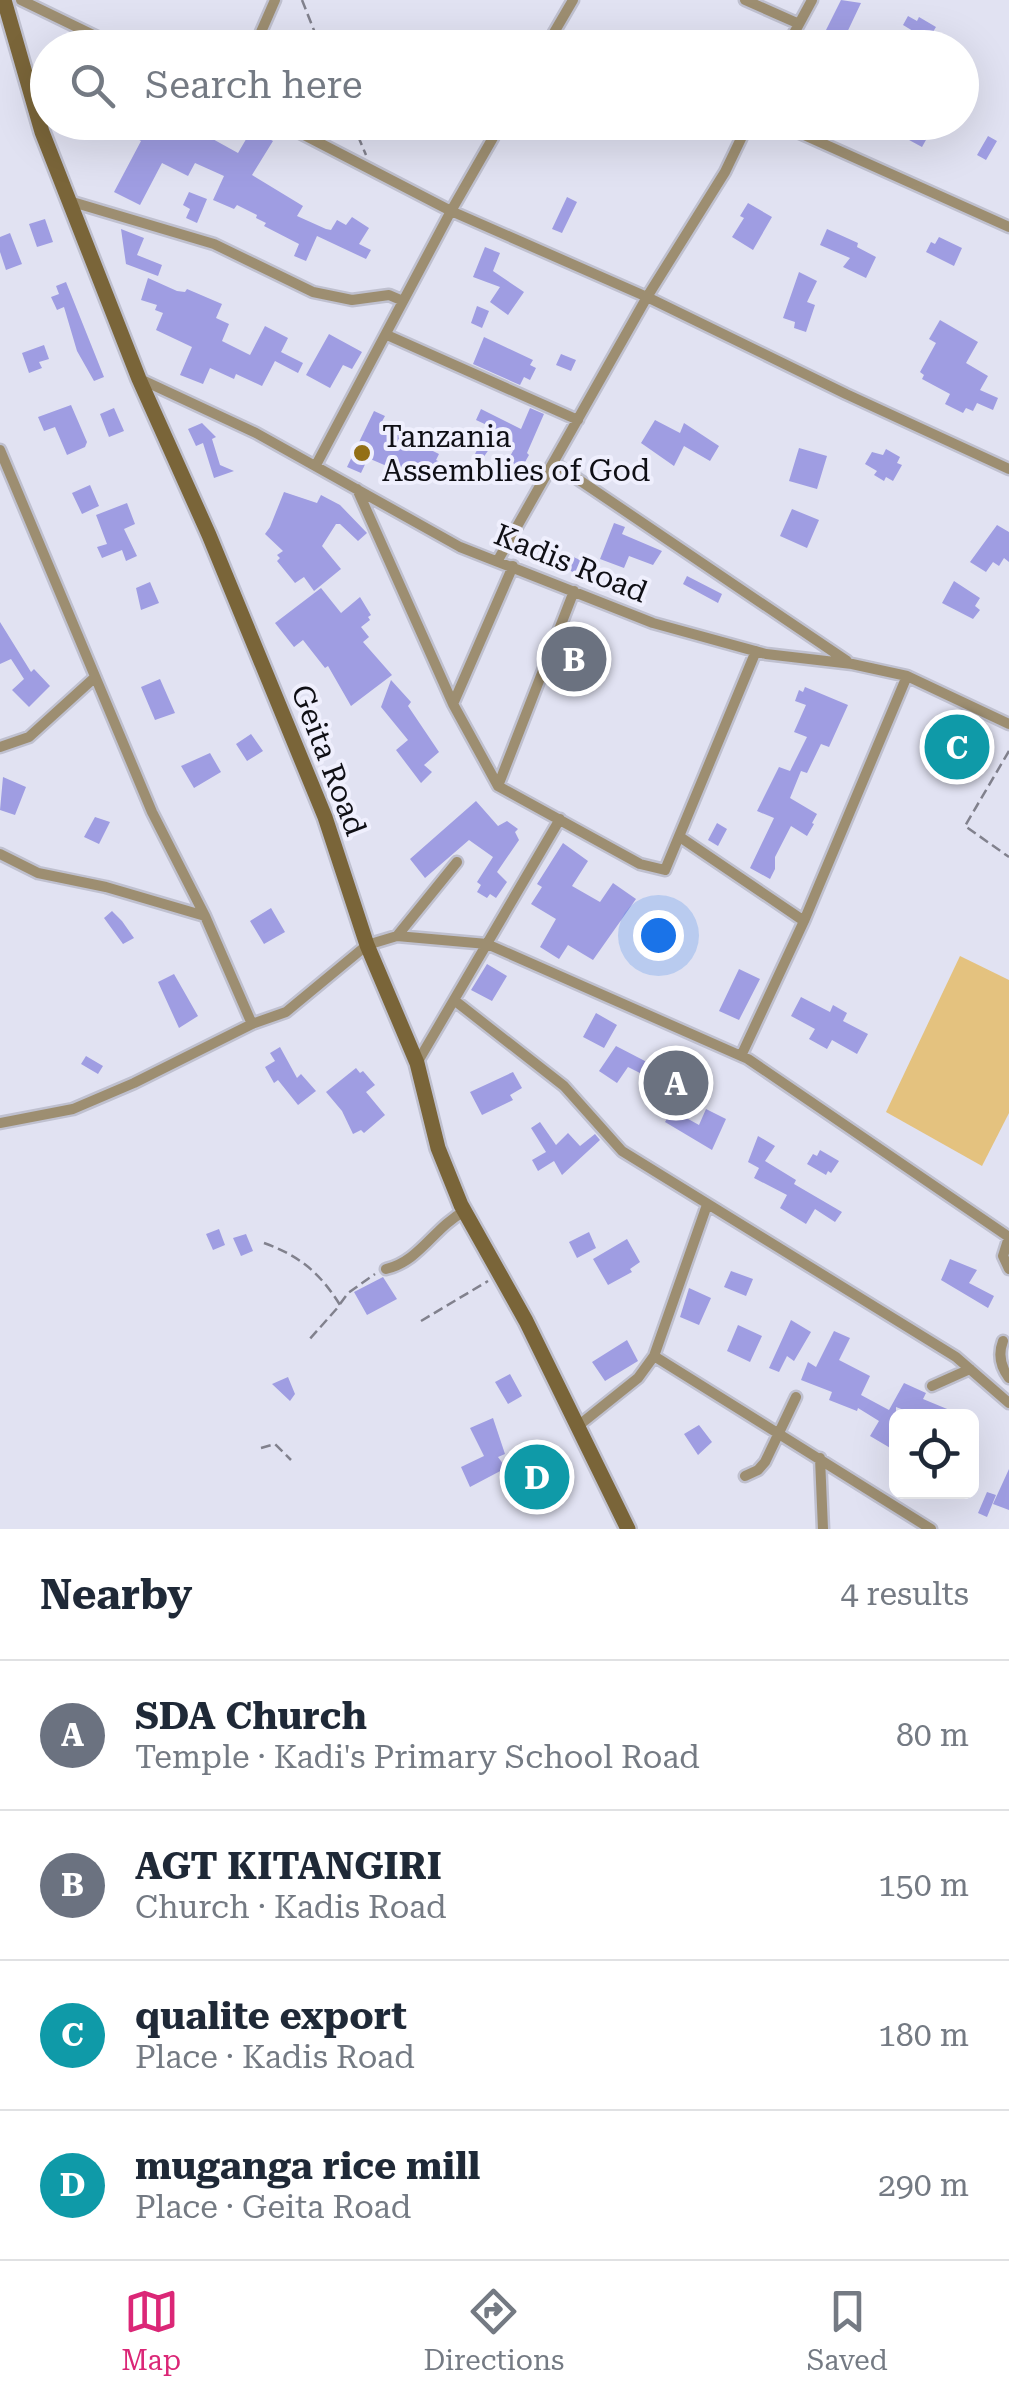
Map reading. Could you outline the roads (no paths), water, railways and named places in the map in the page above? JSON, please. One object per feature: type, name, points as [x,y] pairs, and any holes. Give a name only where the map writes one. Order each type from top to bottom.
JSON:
[{"type":"main road","name":"Geita Road","points":[[4,0],[30,90]]},
{"type":"main road","name":"Geita Road","points":[[45,140],[139,379],[209,535],[325,817],[367,945],[417,1063],[438,1148],[464,1211],[500,1274],[628,1529]]},
{"type":"street","points":[[21,0],[83,30]]},
{"type":"street","points":[[262,30],[275,0]]},
{"type":"street","points":[[555,30],[572,0]]},
{"type":"street","points":[[744,0],[798,23]]},
{"type":"street","points":[[795,30],[812,0]]},
{"type":"street","points":[[315,140],[451,210],[647,297],[1009,469]]},
{"type":"street","points":[[316,465],[492,140]]},
{"type":"street","points":[[498,560],[740,140]]},
{"type":"street","points":[[815,140],[1009,227]]},
{"type":"street","points":[[68,200],[214,244],[313,292],[352,300],[390,295],[403,301]]},
{"type":"street","points":[[387,336],[578,420]]},
{"type":"street","name":"Kadis Road","points":[[139,379],[256,433],[460,547],[653,622],[756,652],[852,664],[907,676],[1009,724]]},
{"type":"street","points":[[0,450],[93,679],[252,1024]]},
{"type":"street","points":[[554,463],[852,664]]},
{"type":"street","points":[[357,489],[452,704],[498,786],[640,864],[665,870],[756,652]]},
{"type":"street","points":[[452,704],[512,566]]},
{"type":"street","points":[[498,786],[574,591]]},
{"type":"street","points":[[741,1056],[804,920],[907,676]]},
{"type":"street","points":[[0,747],[29,737],[93,679]]},
{"type":"street","points":[[417,1063],[560,819]]},
{"type":"street","points":[[680,838],[804,920]]},
{"type":"street","points":[[0,854],[38,873],[106,887],[205,916]]},
{"type":"street","points":[[397,936],[457,862]]},
{"type":"street","points":[[0,1123],[73,1109],[252,1024],[286,1012],[367,945],[397,936],[487,944],[741,1056],[1009,1237],[1002,1256],[1009,1269]]},
{"type":"street","points":[[454,1000],[564,1086],[622,1151],[956,1357],[1009,1403]]},
{"type":"street","points":[[578,1426],[638,1378],[654,1356],[706,1206]]},
{"type":"street","points":[[386,1269],[406,1264],[445,1221],[464,1211]]},
{"type":"street","points":[[1003,1340],[1002,1366],[1009,1378]]},
{"type":"street","points":[[654,1356],[931,1529]]},
{"type":"street","points":[[932,1386],[970,1369]]},
{"type":"street","points":[[745,1476],[764,1462],[796,1397]]},
{"type":"street","points":[[820,1458],[823,1529]]},
{"type":"place","name":"Tanzania Assemblies of God","points":[[362,453]]},
{"type":"place","name":"AGT KITANGIRI","points":[[574,659]]},
{"type":"place","name":"qualite export","points":[[957,747]]},
{"type":"place","name":"SDA Church","points":[[676,1083]]},
{"type":"place","name":"muganga rice mill","points":[[537,1477]]}]
